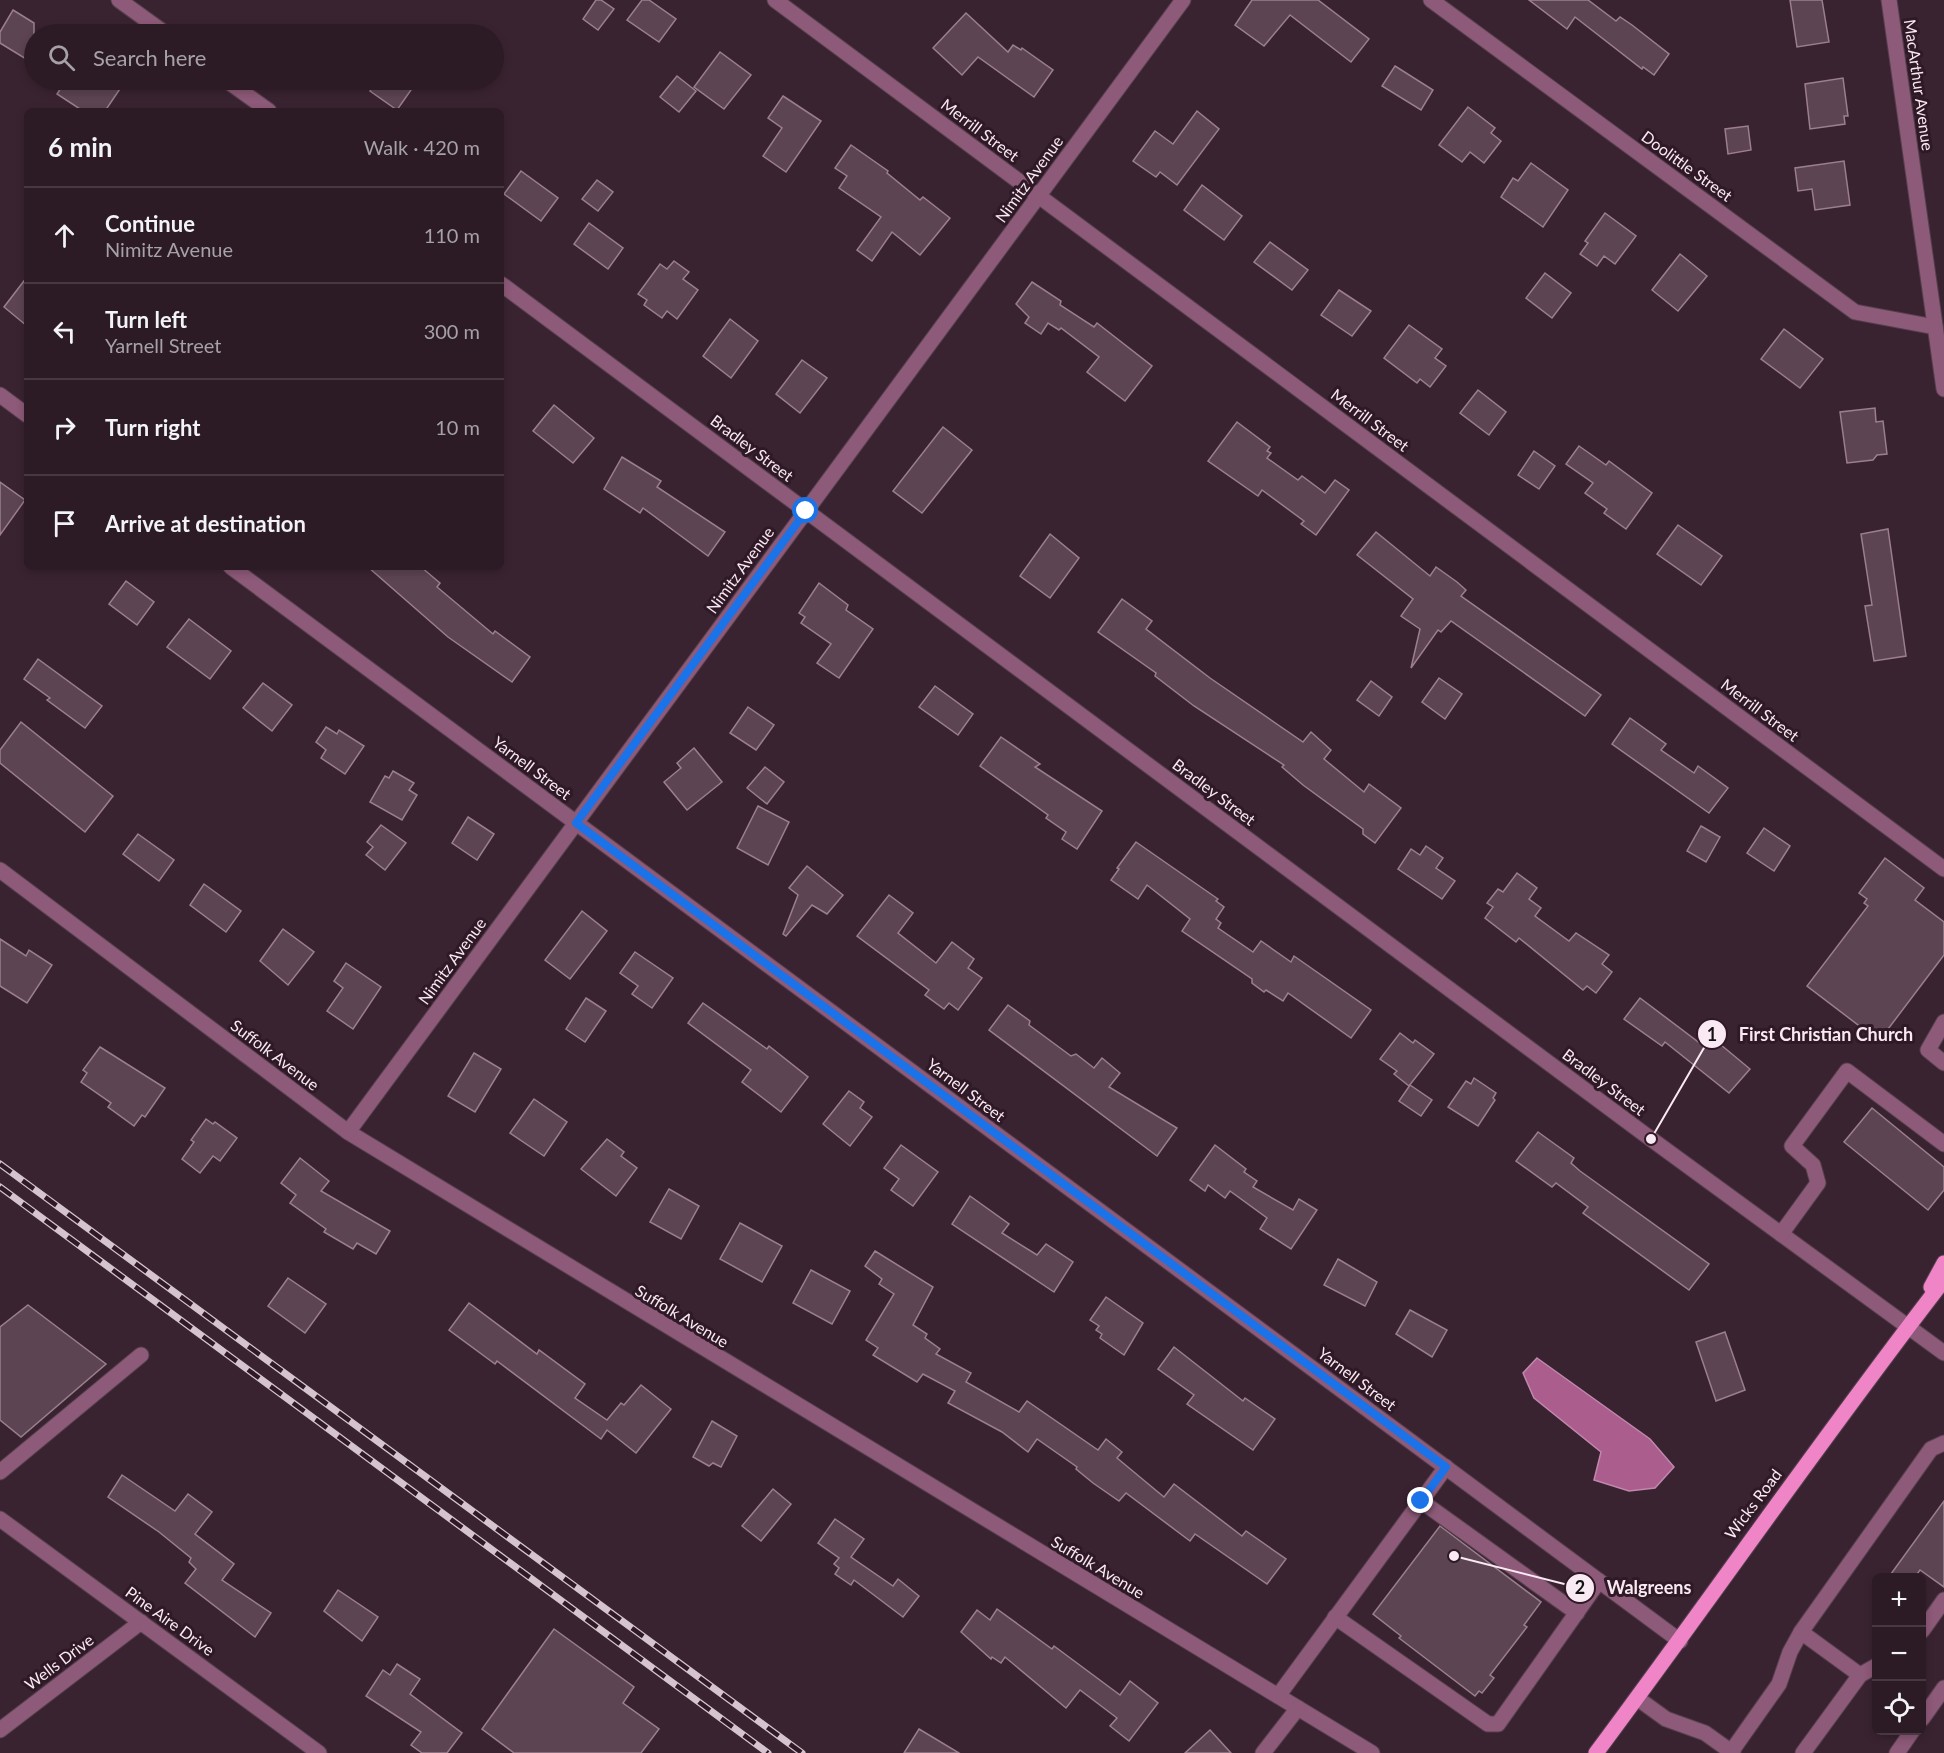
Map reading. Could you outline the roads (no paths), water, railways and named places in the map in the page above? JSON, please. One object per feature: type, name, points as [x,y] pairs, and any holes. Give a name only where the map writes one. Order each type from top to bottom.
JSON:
[{"type":"main road","points":[[1908,1326],[1944,1263]]},
{"type":"main road","name":"Wicks Road","points":[[1596,1753],[1680,1641],[1760,1525],[1944,1280]]},
{"type":"street","points":[[119,0],[152,24]]},
{"type":"street","name":"Merrill Street","points":[[775,0],[1944,869]]},
{"type":"street","name":"Nimitz Avenue","points":[[348,1132],[1183,0]]},
{"type":"street","name":"Doolittle Street","points":[[1431,0],[1855,312],[1935,327]]},
{"type":"street","name":"MacArthur Avenue","points":[[1889,0],[1944,389]]},
{"type":"street","points":[[240,90],[264,108]]},
{"type":"street","name":"Bradley Street","points":[[504,286],[1944,1353]]},
{"type":"street","points":[[0,395],[24,413]]},
{"type":"street","name":"Yarnell Street","points":[[235,570],[1680,1641]]},
{"type":"street","name":"Suffolk Avenue","points":[[0,870],[348,1132],[1372,1753]]},
{"type":"street","points":[[1944,1022],[1928,1050],[1944,1063]]},
{"type":"street","points":[[1781,1234],[1818,1183],[1813,1165],[1792,1146],[1847,1071],[1944,1144]]},
{"type":"street","points":[[0,1472],[141,1355]]},
{"type":"street","points":[[1637,1698],[1666,1719],[1705,1733],[1732,1752],[1779,1684],[1790,1652],[1801,1632],[1931,1449],[1944,1443]]},
{"type":"street","points":[[1278,1696],[1446,1467]]},
{"type":"street","points":[[1421,1501],[1576,1613]]},
{"type":"street","name":"Pine Aire Drive","points":[[0,1519],[319,1753]]},
{"type":"street","points":[[1335,1617],[1488,1724],[1498,1724],[1599,1581]]},
{"type":"street","points":[[1925,1627],[1944,1600]]},
{"type":"street","name":"Wells Drive","points":[[0,1730],[141,1622]]},
{"type":"street","points":[[1801,1632],[1860,1675]]},
{"type":"street","points":[[1803,1753],[1860,1675],[1872,1668]]},
{"type":"street","points":[[1926,1713],[1944,1688]]},
{"type":"street","points":[[1263,1753],[1298,1708]]},
{"type":"street","points":[[1897,1753],[1910,1735]]},
{"type":"railway","points":[[0,1164],[802,1753]]},
{"type":"railway","points":[[0,1187],[768,1753]]},
{"type":"place","name":"First Christian Church","points":[[1651,1139]]},
{"type":"place","name":"Walgreens","points":[[1454,1556]]}]
